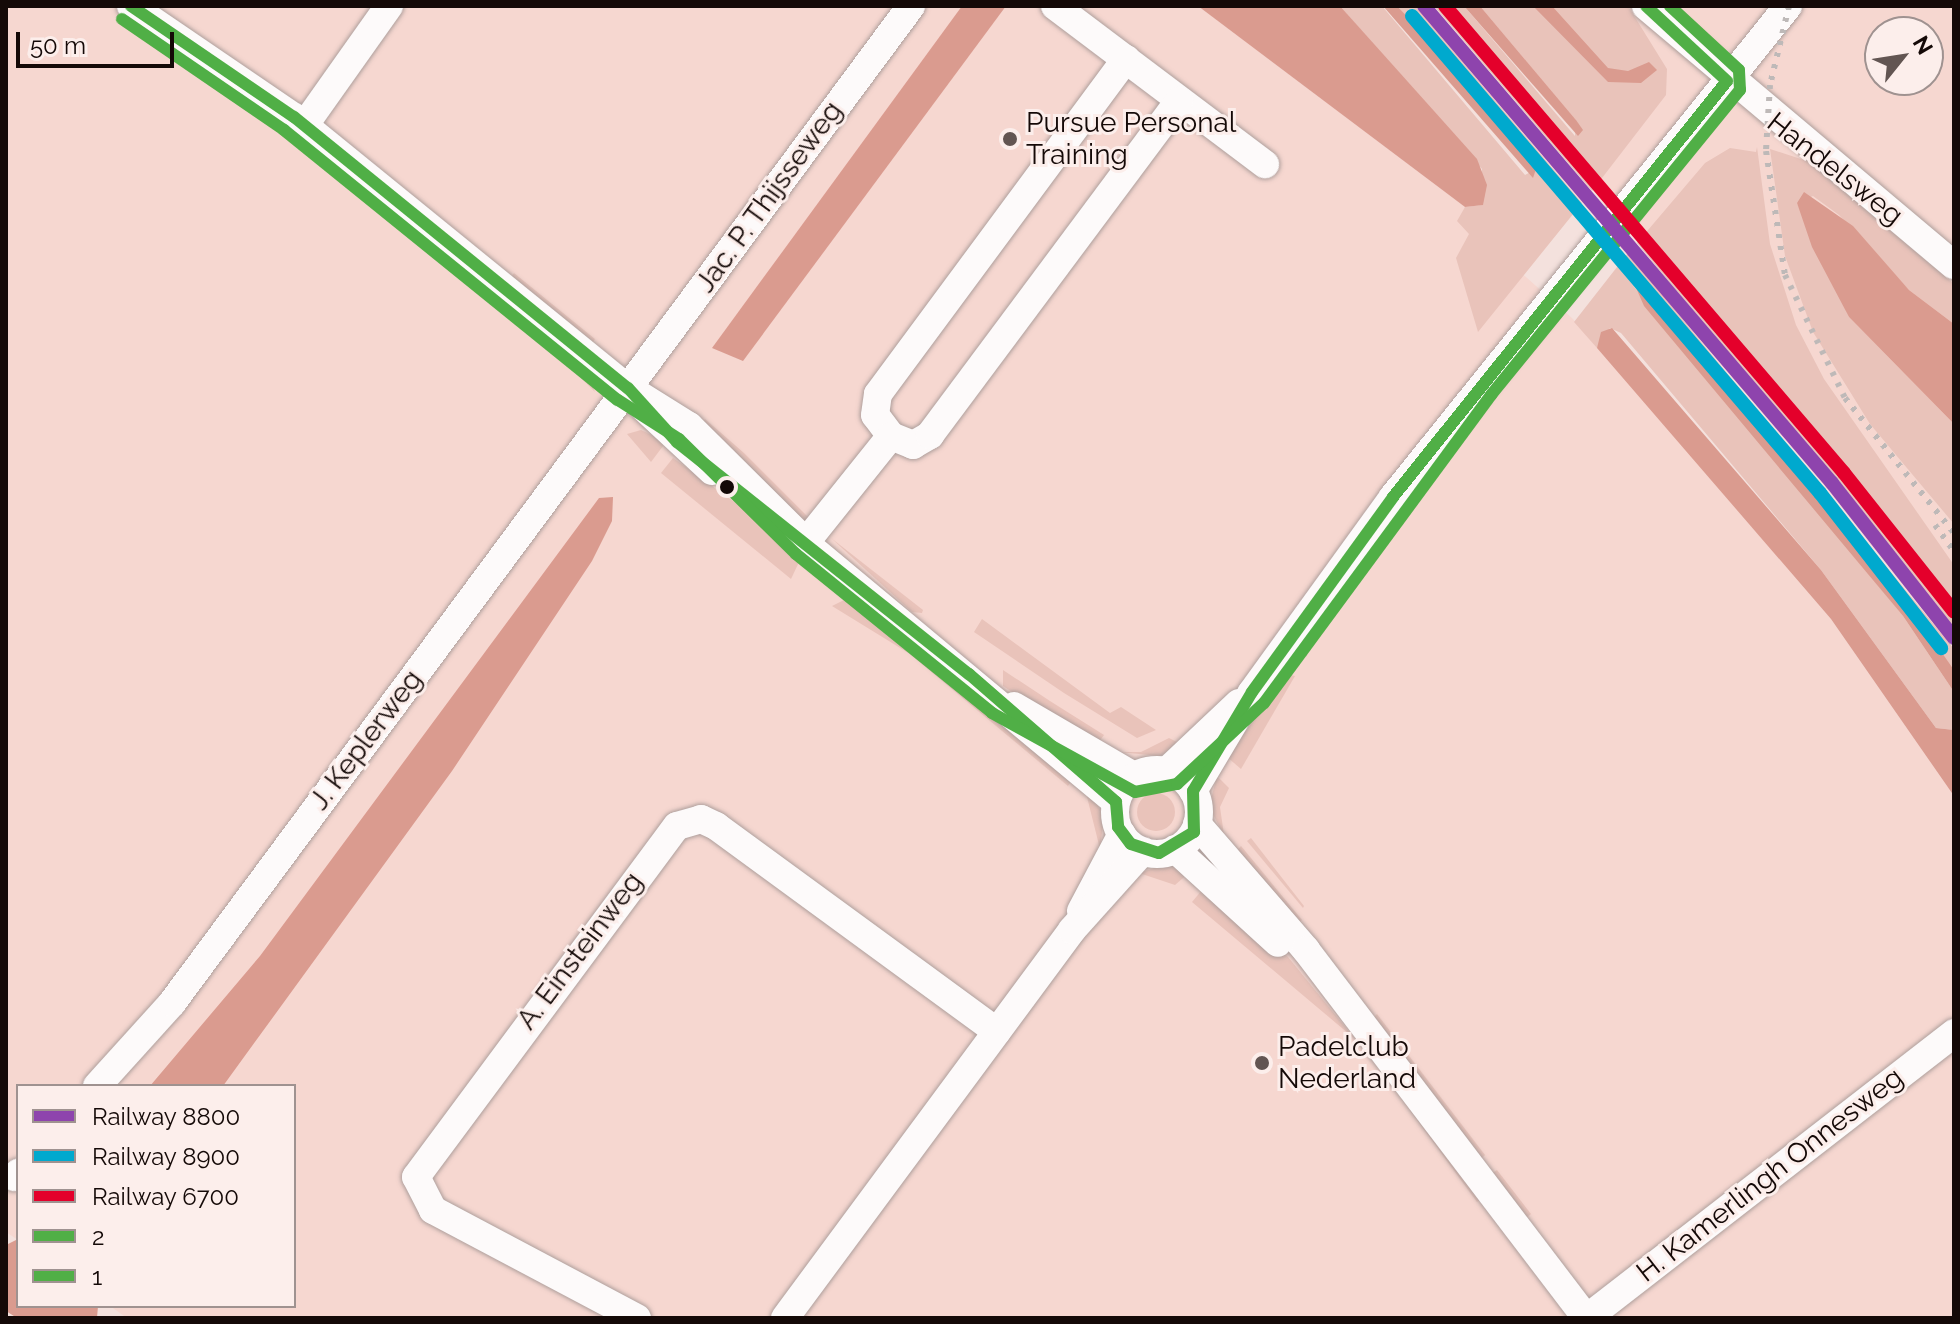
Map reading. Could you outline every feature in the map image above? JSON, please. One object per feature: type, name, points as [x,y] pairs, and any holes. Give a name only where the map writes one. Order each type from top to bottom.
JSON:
[{"type":"street","points":[[131,6],[304,126],[628,388],[689,426],[806,542],[1002,701],[1116,802],[1132,843]]},
{"type":"street","points":[[304,126],[389,6]]},
{"type":"street","name":"Jac. P. Thijsseweg","points":[[628,388],[911,6]]},
{"type":"street","points":[[1055,6],[1265,164]]},
{"type":"street","name":"Handelsweg","points":[[1646,6],[1727,81],[1954,265]]},
{"type":"street","points":[[1586,1318],[1334,993],[1197,824],[1193,791],[1252,692],[1478,385],[1788,6]]},
{"type":"street","points":[[1126,59],[878,394],[875,415],[891,436],[913,445],[930,435],[1179,101]]},
{"type":"street","name":"J. Keplerweg","points":[[99,1084],[172,1003],[628,388]]},
{"type":"street","points":[[806,542],[891,436]]},
{"type":"street","points":[[1002,701],[1134,776],[1167,771],[1252,692]]},
{"type":"street","points":[[1167,771],[1193,791]]},
{"type":"street","points":[[1116,802],[1134,776]]},
{"type":"street","name":"A. Einsteinweg","points":[[637,1318],[433,1210],[416,1177],[677,826],[701,819],[716,826],[997,1032]]},
{"type":"street","points":[[1175,849],[1197,824]]},
{"type":"street","points":[[1132,843],[1175,849],[1334,993]]},
{"type":"street","points":[[785,1318],[1072,930],[1132,843]]},
{"type":"street","name":"H. Kamerlingh Onnesweg","points":[[1586,1318],[1954,1033]]},
{"type":"shaded area","points":[[6,6],[1198,6],[1465,207],[1500,254],[1573,319],[1831,619],[1954,796],[1954,1318],[127,1318],[113,1308],[296,1308],[296,1084],[16,1084],[16,1239],[6,1232]]},
{"type":"shaded area","points":[[962,6],[1006,6],[743,361],[712,348]]},
{"type":"shaded area","points":[[1198,6],[1340,6],[1477,159],[1487,185],[1483,205],[1465,207]]},
{"type":"shaded area","points":[[1340,6],[1382,6],[1525,175],[1536,169],[1397,6],[1415,6],[1582,203],[1478,332],[1456,258],[1469,234],[1457,221],[1465,207],[1482,205],[1482,169]]},
{"type":"shaded area","points":[[1383,6],[1397,6],[1505,128],[1536,169],[1533,178]]},
{"type":"shaded area","points":[[1434,6],[1464,6],[1575,136],[1576,120],[1480,6],[1628,6],[1667,69],[1666,95],[1592,191]]},
{"type":"shaded area","points":[[1464,6],[1480,6],[1576,120],[1583,130],[1578,136]]},
{"type":"shaded area","points":[[1480,6],[1954,6],[1954,579],[1640,240],[1593,175],[1583,129]]},
{"type":"shaded area","points":[[1533,6],[1552,6],[1608,68],[1628,71],[1649,62],[1657,70],[1641,83],[1608,82]]},
{"type":"shaded area","points":[[1757,147],[1770,244],[1796,325],[1824,379],[1954,565],[1954,627],[1637,243],[1705,163],[1730,148],[1756,152]]},
{"type":"shaded area","points":[[1770,149],[1807,161],[1954,284],[1954,324],[1909,290],[1839,215],[1813,196],[1797,203],[1849,317],[1954,424],[1954,524],[1870,424],[1813,332],[1785,256]]},
{"type":"shaded area","points":[[1804,192],[1853,226],[1909,290],[1954,324],[1954,424],[1849,317],[1812,247],[1797,203]]},
{"type":"shaded area","points":[[1628,253],[1954,649],[1954,670],[1816,493],[1630,282],[1903,616],[1954,692],[1954,730],[1936,728],[1821,570],[1621,333],[1610,328],[1597,348],[1574,322]]},
{"type":"shaded area","points":[[514,273],[595,339],[591,345],[512,276]]},
{"type":"shaded area","points":[[1633,281],[1921,623],[1954,670],[1954,692],[1903,616],[1644,306]]},
{"type":"shaded area","points":[[1612,328],[1821,570],[1936,728],[1954,730],[1954,796],[1831,619],[1597,348],[1601,332]]},
{"type":"shaded area","points":[[560,350],[586,371],[595,392],[554,351]]},
{"type":"shaded area","points":[[705,419],[810,519],[801,521],[699,427]]},
{"type":"shaded area","points":[[641,430],[666,442],[651,462],[627,434]]},
{"type":"shaded area","points":[[673,458],[793,544],[800,560],[791,579],[661,473]]},
{"type":"shaded area","points":[[613,497],[612,521],[592,561],[452,771],[224,1084],[152,1084],[260,956],[599,498]]},
{"type":"shaded area","points":[[1409,507],[1332,610],[1306,657],[1301,645],[1400,508]]},
{"type":"shaded area","points":[[831,538],[923,610],[922,613],[912,612]]},
{"type":"shaded area","points":[[852,596],[1075,776],[1068,786],[910,654],[832,606]]},
{"type":"shaded area","points":[[982,619],[1110,713],[1121,707],[1156,730],[1137,738],[1064,693],[974,632]]},
{"type":"shaded area","points":[[1003,670],[1104,735],[1098,743],[1038,709],[1003,686]]},
{"type":"shaded area","points":[[1287,674],[1295,676],[1241,769],[1227,757]]},
{"type":"shaded area","points":[[1169,738],[1181,744],[1160,756],[1118,752],[1141,752]]},
{"type":"shaded area","points":[[1217,776],[1229,788],[1220,807],[1224,835],[1209,807]]},
{"type":"shaded area","points":[[1089,792],[1104,816],[1100,849],[1087,797]]},
{"type":"shaded area","points":[[1156,793],[1170,798],[1175,812],[1170,826],[1156,831],[1142,826],[1137,812],[1142,798]]},
{"type":"shaded area","points":[[1251,838],[1304,906],[1303,908],[1247,841]]},
{"type":"shaded area","points":[[1241,846],[1302,920],[1296,925],[1234,854]]},
{"type":"shaded area","points":[[1166,864],[1190,872],[1175,885],[1139,873]]},
{"type":"shaded area","points":[[1207,884],[1288,957],[1355,1039],[1192,902]]},
{"type":"shaded area","points":[[1377,1014],[1485,1155],[1480,1160],[1371,1020]]},
{"type":"shaded area","points":[[1376,1064],[1481,1199],[1477,1202]]},
{"type":"shaded area","points":[[1497,1170],[1531,1214],[1524,1220],[1491,1174]]},
{"type":"shaded area","points":[[16,1240],[16,1308],[98,1308],[97,1318],[17,1318],[6,1311],[6,1245]]},
{"type":"railway","points":[[1789,6],[1770,85],[1766,151],[1785,275],[1845,398],[1954,533]]},
{"type":"railway","points":[[1935,525],[1954,551]]},
{"type":"rail line","name":"8800","points":[[1424,6],[1832,483],[1954,638]]},
{"type":"rail line","name":"6700","points":[[1445,6],[1844,473],[1954,612]]},
{"type":"rail line","name":"8900","points":[[1412,16],[1820,493],[1941,648]]},
{"type":"transit line","name":"2","points":[[131,6],[294,117],[628,388],[677,442],[969,674],[1116,802],[1118,827],[1131,844],[1159,853],[1194,832],[1193,791],[1252,692],[1393,497],[1727,81],[1646,6]]},
{"type":"transit line","name":"1","points":[[122,19],[284,130],[618,400],[679,439],[796,554],[992,713],[1135,792],[1177,784],[1264,703],[1491,395],[1740,90],[1739,70],[1670,6]]},
{"type":"place","name":"Pursue Personal Training","points":[[1010,139]]},
{"type":"place","name":"Padelclub Nederland","points":[[1262,1063]]}]
